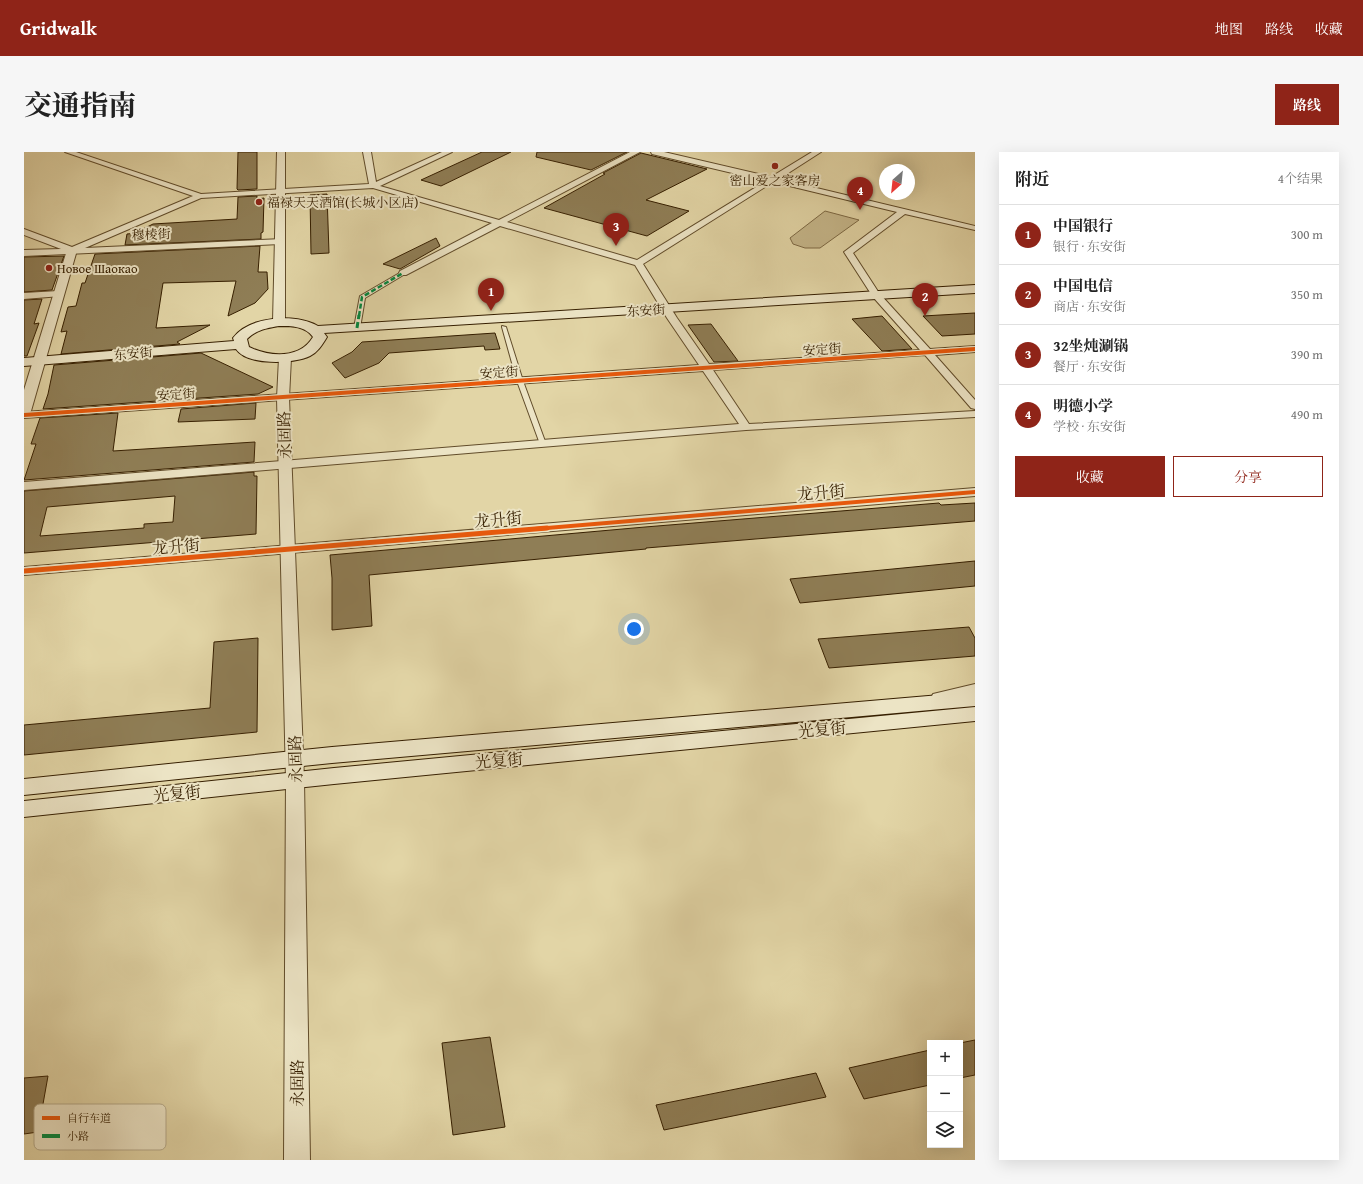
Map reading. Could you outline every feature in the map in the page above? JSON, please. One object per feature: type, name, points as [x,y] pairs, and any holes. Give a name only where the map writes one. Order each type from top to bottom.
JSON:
[{"type":"main road","name":"东安街","points":[[318,333],[357,328],[669,313],[880,299],[975,289]]},
{"type":"main road","name":"东安街","points":[[880,299],[975,297]]},
{"type":"main road","name":"东安街","points":[[318,333],[504,328],[669,313]]},
{"type":"main road","points":[[279,322],[294,322],[308,325],[318,333],[318,344],[310,351],[297,356],[285,358],[265,358],[252,355],[243,349],[241,341],[252,329],[264,324],[279,322]]},
{"type":"main road","name":"东安街","points":[[24,362],[40,359],[241,341]]},
{"type":"main road","name":"东安街","points":[[24,357],[40,359]]},
{"type":"main road","points":[[920,711],[975,699]]},
{"type":"main road","name":"光复街","points":[[24,809],[920,711]]},
{"type":"main road","name":"光复街","points":[[24,787],[332,755],[920,711],[975,714]]},
{"type":"street","points":[[69,152],[200,196]]},
{"type":"street","points":[[279,322],[281,152]]},
{"type":"street","points":[[367,152],[373,186]]},
{"type":"street","points":[[373,186],[448,152]]},
{"type":"street","points":[[357,328],[362,297],[403,273],[636,152]]},
{"type":"street","points":[[655,152],[902,212],[975,228]]},
{"type":"street","points":[[638,263],[817,152]]},
{"type":"street","points":[[24,232],[72,250],[200,196],[280,190],[373,186],[638,263],[669,313],[746,427]]},
{"type":"street","points":[[902,212],[848,252],[880,299],[975,406]]},
{"type":"street","name":"穆棱街","points":[[24,253],[280,241]]},
{"type":"street","points":[[24,411],[72,250]]},
{"type":"street","points":[[24,296],[58,294]]},
{"type":"street","name":"安定街","points":[[24,416],[975,349]]},
{"type":"street","name":"永固路","points":[[285,358],[284,398],[287,550],[295,759],[297,1160]]},
{"type":"street","points":[[24,486],[746,427],[975,414]]},
{"type":"street","name":"龙升街","points":[[24,571],[975,492]]},
{"type":"street","points":[[920,711],[975,689]]},
{"type":"street","points":[[920,711],[975,720]]},
{"type":"lane","points":[[504,328],[520,381],[544,444]]},
{"type":"shaded area","points":[[825,211],[859,220],[820,248],[805,248],[793,244],[790,238]]},
{"type":"building","points":[[238,152],[257,152],[257,189],[237,189]]},
{"type":"building","points":[[482,152],[511,152],[441,186],[421,180]]},
{"type":"building","points":[[537,152],[627,152],[591,170],[536,157]]},
{"type":"building","points":[[641,153],[707,169],[646,200],[689,211],[647,236],[544,208],[605,174],[603,173]]},
{"type":"building","points":[[327,194],[329,253],[311,254],[310,195]]},
{"type":"building","points":[[257,196],[257,199],[264,198],[263,232],[261,233],[261,239],[125,245],[127,234],[138,233],[139,231],[153,224],[237,219],[238,197]]},
{"type":"building","points":[[436,238],[440,246],[400,269],[383,264]]},
{"type":"building","points":[[260,246],[258,272],[267,272],[268,289],[255,303],[228,316],[236,281],[163,283],[156,328],[210,325],[177,342],[180,344],[61,354],[67,331],[61,332],[68,307],[76,306],[82,283],[85,283],[95,254]]},
{"type":"building","points":[[64,256],[52,290],[24,292],[24,257]]},
{"type":"building","points":[[42,299],[34,324],[39,323],[27,356],[24,356],[24,300]]},
{"type":"building","points":[[975,313],[975,334],[942,336],[923,316]]},
{"type":"building","points":[[882,316],[912,349],[882,351],[852,319]]},
{"type":"building","points":[[711,324],[738,361],[714,362],[688,325]]},
{"type":"building","points":[[495,333],[500,349],[485,350],[484,346],[389,353],[379,363],[345,378],[332,363],[352,352],[362,342]]},
{"type":"building","points":[[201,353],[273,387],[258,394],[43,409],[48,394],[54,365]]},
{"type":"building","points":[[256,403],[255,419],[178,422],[181,409]]},
{"type":"building","points":[[118,413],[113,451],[255,442],[254,462],[24,480],[36,444],[31,444],[40,418]]},
{"type":"building","points":[[254,472],[254,476],[257,476],[256,534],[24,553],[24,491]],"holes":[[[175,496],[173,522],[144,524],[144,528],[40,536],[47,507]]]},
{"type":"building","points":[[939,503],[941,505],[975,503],[975,521],[646,548],[369,575],[372,626],[332,630],[332,578],[330,555]]},
{"type":"building","points":[[975,561],[975,586],[800,603],[790,579]]},
{"type":"building","points":[[969,627],[975,638],[975,656],[829,668],[818,639]]},
{"type":"building","points":[[258,638],[257,732],[24,755],[24,725],[210,708],[214,642]]},
{"type":"building","points":[[490,1037],[505,1127],[453,1135],[442,1043]]},
{"type":"building","points":[[975,1040],[975,1075],[963,1077],[963,1076],[963,1042]]},
{"type":"building","points":[[927,1051],[927,1086],[864,1099],[849,1068]]},
{"type":"building","points":[[816,1073],[826,1097],[664,1130],[656,1105]]},
{"type":"building","points":[[48,1076],[43,1104],[34,1104],[34,1133],[24,1134],[24,1078]]},
{"type":"marked path","points":[[357,328],[362,297],[403,273]]},
{"type":"cycle path","points":[[24,415],[975,349]]},
{"type":"cycle path","points":[[24,571],[975,492]]},
{"type":"place","name":"密山爱之家客房","points":[[775,166]]},
{"type":"place","name":"福禄天天酒馆(长城小区店)","points":[[259,202]]},
{"type":"place","name":"明德小学","points":[[860,210]]},
{"type":"place","name":"32坐炖涮锅","points":[[616,246]]},
{"type":"place","name":"Новое Шаокао","points":[[49,268]]},
{"type":"place","name":"中国银行","points":[[491,311]]},
{"type":"place","name":"中国电信","points":[[925,316]]}]
